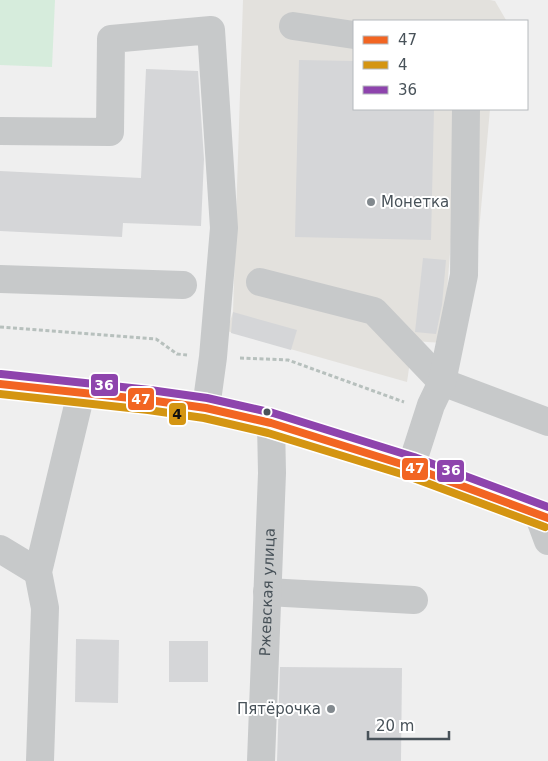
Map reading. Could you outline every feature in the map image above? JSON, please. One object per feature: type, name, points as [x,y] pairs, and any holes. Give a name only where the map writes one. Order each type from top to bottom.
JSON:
[{"type":"main road","points":[[0,384],[206,408],[271,422],[411,467],[543,516]]},
{"type":"street","points":[[292,26],[353,35]]},
{"type":"street","points":[[0,131],[110,132],[111,40],[210,30],[224,228],[213,357],[206,408]]},
{"type":"street","points":[[411,467],[436,394],[464,275],[466,110]]},
{"type":"street","points":[[0,279],[183,285]]},
{"type":"street","points":[[260,282],[374,311],[436,394],[548,422]]},
{"type":"street","points":[[40,761],[45,608],[38,572],[81,392]]},
{"type":"street","name":"Ржевская улица","points":[[261,761],[272,473],[271,422]]},
{"type":"street","points":[[543,516],[548,541]]},
{"type":"street","points":[[0,550],[38,572]]},
{"type":"street","points":[[267,592],[414,600]]},
{"type":"path","points":[[0,327],[156,339],[177,354],[288,360],[403,402],[436,394]]},
{"type":"shaded area","points":[[243,0],[495,1],[506,20],[353,20],[353,110],[490,110],[478,242],[451,240],[443,343],[413,341],[407,382],[227,331],[233,312]]},
{"type":"green space","points":[[0,0],[55,0],[52,67],[0,65]]},
{"type":"building","points":[[299,60],[353,61],[353,110],[434,110],[431,240],[295,237]]},
{"type":"building","points":[[146,69],[198,71],[204,159],[201,226],[123,223],[122,237],[0,231],[0,171],[141,178]]},
{"type":"building","points":[[423,258],[446,260],[442,305],[436,334],[415,332]]},
{"type":"building","points":[[233,312],[297,330],[291,350],[231,333]]},
{"type":"building","points":[[76,639],[119,640],[118,703],[75,702]]},
{"type":"building","points":[[169,641],[208,641],[208,682],[169,682]]},
{"type":"building","points":[[280,667],[402,668],[401,761],[277,761]]},
{"type":"transit line","name":"36","points":[[1,374],[207,398],[273,413],[414,457],[548,507]]},
{"type":"transit line","name":"47","points":[[0,384],[206,408],[271,423],[411,467],[548,518]]},
{"type":"transit line","name":"4","points":[[0,394],[204,418],[268,433],[408,476],[545,527]]},
{"type":"place","name":"Монетка","points":[[371,202]]},
{"type":"place","name":"Пятёрочка","points":[[331,709]]}]
